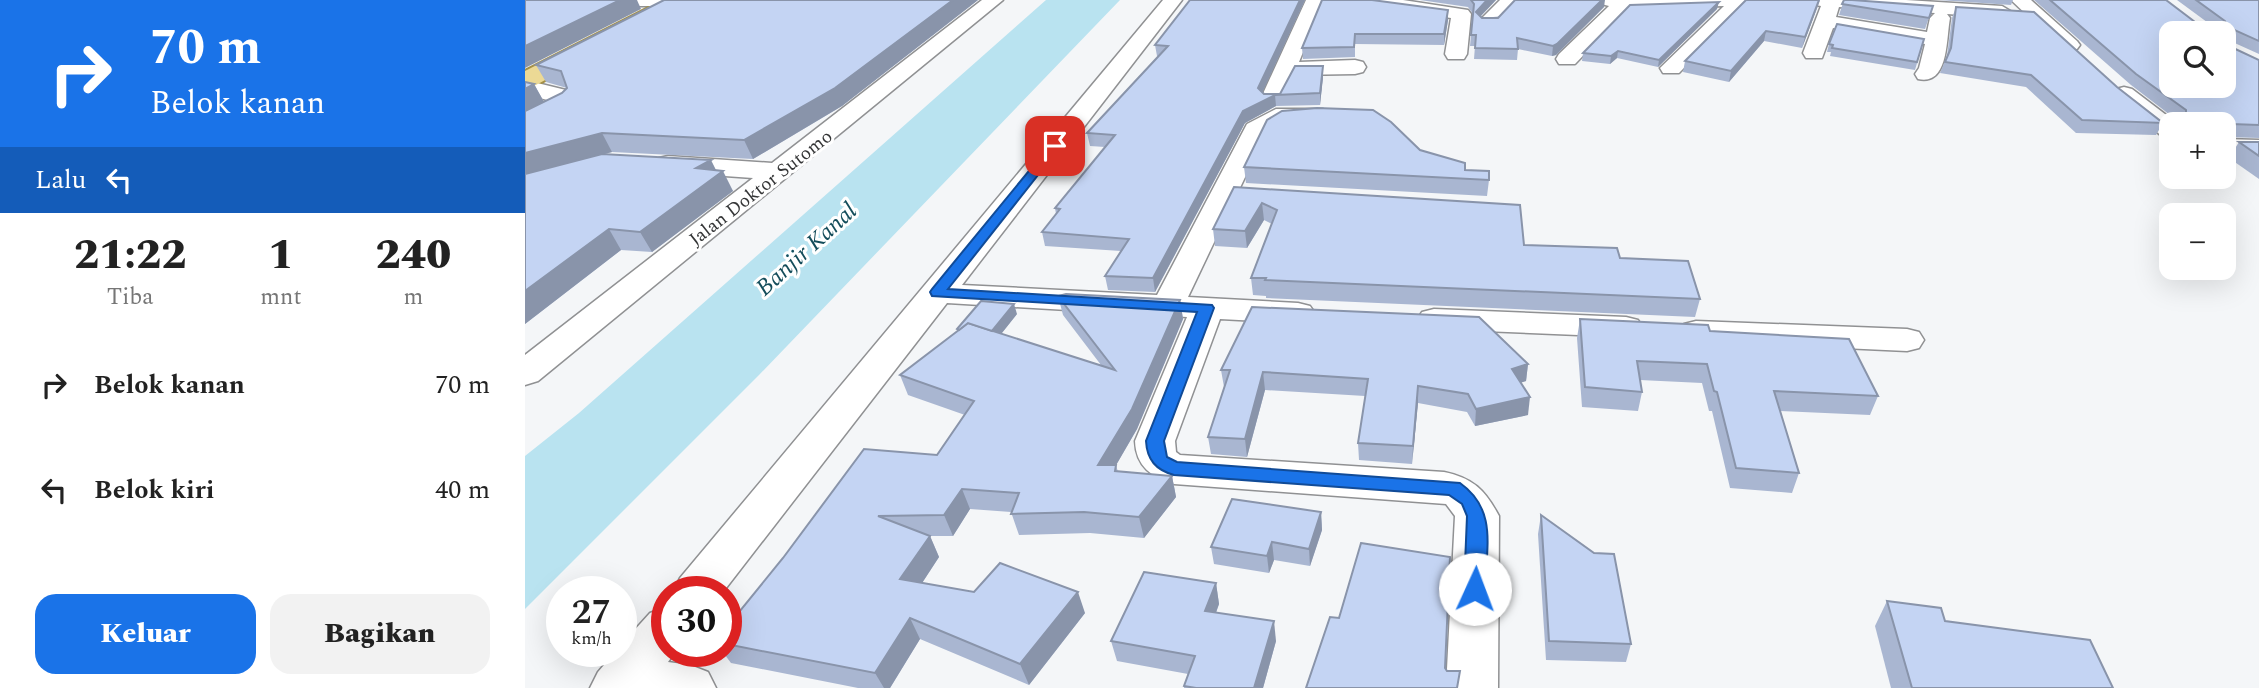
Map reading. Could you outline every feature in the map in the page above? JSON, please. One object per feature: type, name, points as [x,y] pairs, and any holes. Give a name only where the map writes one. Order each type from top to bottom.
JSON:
[{"type":"main road","points":[[525,67],[672,5]]},
{"type":"main road","points":[[525,81],[672,5]]},
{"type":"street","name":"Jalan Doktor Sutomo","points":[[525,373],[994,0]]},
{"type":"street","points":[[709,576],[1173,0]]},
{"type":"street","points":[[1272,98],[1315,0]]},
{"type":"street","points":[[1362,0],[1465,7],[1456,54]]},
{"type":"street","points":[[1488,22],[1511,0]]},
{"type":"street","points":[[1567,59],[1615,1],[1734,0]]},
{"type":"street","points":[[1671,68],[1741,0]]},
{"type":"street","points":[[1817,0],[2037,15]]},
{"type":"street","points":[[2020,0],[2084,58]]},
{"type":"street","points":[[525,1],[672,5]]},
{"type":"street","points":[[1814,53],[1832,1]]},
{"type":"street","points":[[1926,74],[1930,71],[1934,39],[1943,8]]},
{"type":"street","points":[[1826,21],[1934,39]]},
{"type":"street","points":[[1286,69],[1355,67]]},
{"type":"street","points":[[2112,83],[2159,121]]},
{"type":"street","points":[[525,87],[562,96],[563,104],[526,131]]},
{"type":"street","points":[[1332,114],[1276,116],[1261,123],[1240,192],[1187,307],[1155,441],[1155,452],[1160,461],[1174,468],[1444,487],[1459,492],[1469,500],[1477,516],[1472,688]]},
{"type":"street","points":[[2236,147],[2259,148]]},
{"type":"street","points":[[640,163],[779,172]]},
{"type":"street","points":[[938,292],[1329,314]]},
{"type":"street","points":[[1397,317],[1907,340]]},
{"type":"street","points":[[621,683],[651,646]]},
{"type":"street","points":[[621,683],[690,688]]},
{"type":"water","name":"Banjir Kanal","points":[[1046,0],[1120,0],[759,375],[558,576],[546,576],[546,588],[525,609],[525,456],[579,413]]},
{"type":"building","points":[[525,0],[620,0],[525,46]]},
{"type":"building","points":[[664,0],[953,0],[835,88],[744,140],[602,133],[525,153],[525,111],[567,88],[561,71],[536,65]]},
{"type":"building","points":[[1190,0],[1300,0],[1258,88],[1264,94],[1280,94],[1295,66],[1323,66],[1320,93],[1275,95],[1243,111],[1153,278],[1105,276],[1129,239],[1042,232],[1060,209],[1055,208],[1115,135],[1087,133],[1168,46],[1155,45]]},
{"type":"building","points":[[1322,0],[1372,0],[1448,10],[1444,34],[1355,34],[1354,47],[1302,48]]},
{"type":"building","points":[[1471,0],[1487,0],[1476,12],[1482,18],[1498,18],[1515,0],[1602,0],[1557,44],[1553,46],[1517,38],[1518,49],[1475,48],[1476,35],[1471,35],[1474,4]]},
{"type":"building","points":[[1746,0],[1819,0],[1805,37],[1766,31],[1731,71],[1685,61]]},
{"type":"building","points":[[1844,0],[1933,6],[1929,18],[1842,4]]},
{"type":"building","points":[[2050,0],[2166,0],[2194,21],[2159,21],[2159,91]]},
{"type":"building","points":[[2196,0],[2259,0],[2259,41],[2236,31],[2236,21],[2225,21]]},
{"type":"building","points":[[1719,2],[1659,60],[1618,51],[1611,56],[1583,53],[1630,5]]},
{"type":"building","points":[[1956,7],[2034,12],[2117,87],[2159,120],[2159,123],[2082,120],[2031,75],[1945,62],[1951,48]]},
{"type":"building","points":[[1837,24],[1924,39],[1917,62],[1832,48],[1833,45],[1829,44]]},
{"type":"building","points":[[2236,49],[2259,60],[2259,125],[2236,124],[2236,112],[2186,110],[2169,98],[2236,98]]},
{"type":"building","points":[[525,82],[534,84],[525,89]]},
{"type":"building","points":[[1317,108],[1373,110],[1391,122],[1420,150],[1465,163],[1465,170],[1489,171],[1489,180],[1244,167],[1267,120],[1282,111]]},
{"type":"building","points":[[2239,142],[2259,142],[2259,156]]},
{"type":"building","points":[[602,154],[711,160],[696,168],[723,171],[640,232],[609,229],[525,291],[525,174]]},
{"type":"building","points":[[1234,187],[1520,205],[1524,245],[1617,248],[1620,258],[1688,261],[1700,299],[1251,278],[1277,210],[1262,203],[1245,231],[1213,229]]},
{"type":"building","points":[[1066,294],[1180,300],[1132,409],[1098,465],[1116,465],[1115,471],[1172,476],[1139,517],[1084,512],[1011,514],[1019,493],[962,489],[944,515],[878,516],[930,536],[900,579],[974,592],[1000,563],[1078,592],[1020,664],[910,618],[875,673],[742,647],[742,608],[864,449],[937,455],[974,401],[900,375],[968,323],[1115,370],[1058,296]]},
{"type":"building","points":[[981,301],[1014,304],[992,331],[968,323],[957,329]]},
{"type":"building","points":[[1252,307],[1479,317],[1528,364],[1512,369],[1530,397],[1476,409],[1468,394],[1418,386],[1413,446],[1358,443],[1368,379],[1263,372],[1245,439],[1208,437],[1230,370],[1221,370]]},
{"type":"building","points":[[1580,319],[1708,325],[1710,331],[1849,339],[1878,396],[1774,391],[1799,473],[1736,468],[1717,392],[1714,391],[1707,364],[1637,361],[1642,392],[1585,387]]},
{"type":"building","points":[[1232,499],[1321,512],[1309,549],[1272,542],[1267,556],[1211,547]]},
{"type":"building","points":[[1541,515],[1594,553],[1614,554],[1631,644],[1549,641]]},
{"type":"building","points":[[1361,543],[1450,557],[1445,668],[1447,671],[1460,671],[1457,688],[1306,688],[1330,617],[1339,618]]},
{"type":"building","points":[[1144,572],[1216,583],[1205,611],[1274,621],[1254,688],[1184,686],[1195,656],[1111,641]]},
{"type":"building","points":[[1887,601],[1941,608],[1945,621],[2090,640],[2113,688],[1912,688]]},
{"type":"route","points":[[1055,146],[938,292],[1207,308],[1155,441],[1155,452],[1160,461],[1167,467],[1174,468],[1454,488],[1469,500],[1477,516],[1475,589]]}]
